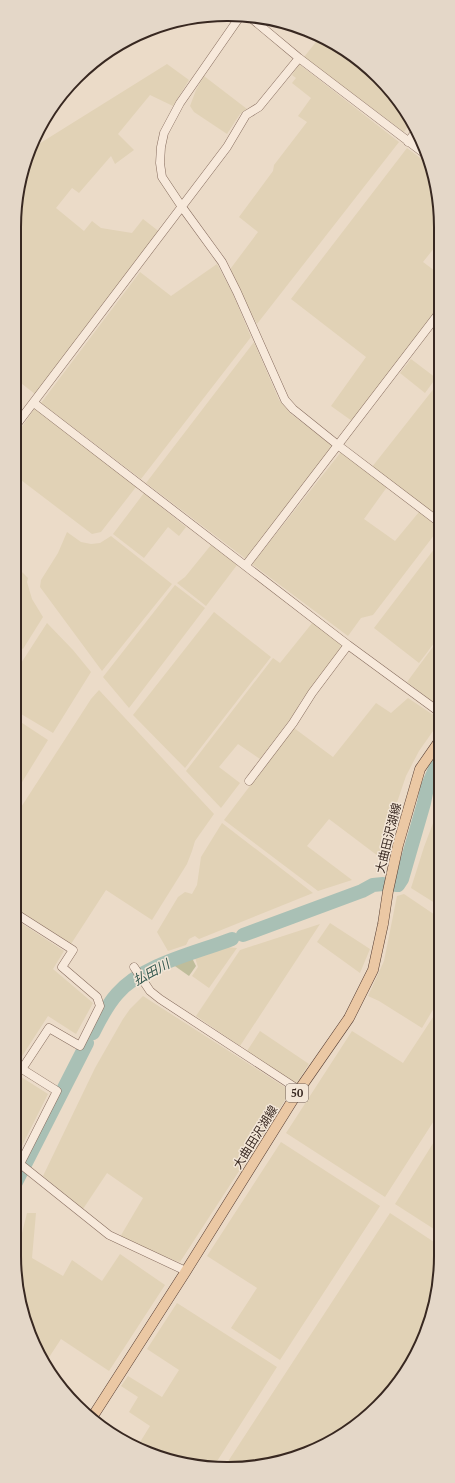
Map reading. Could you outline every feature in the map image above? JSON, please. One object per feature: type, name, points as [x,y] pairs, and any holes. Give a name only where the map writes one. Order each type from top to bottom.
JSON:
[{"type":"main road","name":"大曲田沢湖線","points":[[95,1414],[299,1090],[349,1018],[373,970],[398,845],[420,769],[434,749]]},
{"type":"street","points":[[237,21],[180,103],[164,133],[160,163],[162,177],[182,208],[222,262],[237,292],[277,384],[293,409],[434,519]]},
{"type":"street","points":[[258,24],[418,149]]},
{"type":"street","points":[[21,419],[161,233],[182,208],[227,147],[246,115],[259,107],[300,58]]},
{"type":"street","points":[[408,142],[413,136]]},
{"type":"street","points":[[246,565],[339,446],[434,320]]},
{"type":"street","points":[[34,403],[348,645],[434,708]]},
{"type":"street","points":[[249,781],[293,723],[312,693],[348,645]]},
{"type":"street","points":[[21,917],[73,950],[62,967],[97,997],[100,1006],[80,1046],[49,1028],[22,1069],[57,1090],[21,1156]]},
{"type":"street","points":[[134,967],[150,991],[160,999],[299,1090]]},
{"type":"street","points":[[21,1164],[109,1235],[186,1271]]},
{"type":"shaded area","points":[[317,41],[342,56],[364,72],[383,91],[399,113],[408,127],[404,132],[304,57]]},
{"type":"shaded area","points":[[167,64],[189,80],[173,106],[150,95],[118,134],[134,150],[115,164],[111,156],[79,193],[72,188],[56,208],[84,231],[92,221],[101,228],[132,233],[143,219],[161,233],[35,394],[21,383],[21,214],[28,174],[39,144]]},
{"type":"shaded area","points":[[299,64],[399,142],[257,324],[230,274],[231,268],[258,232],[239,217],[273,171],[274,165],[307,122],[298,116],[311,98],[292,83],[296,78],[292,75]]},
{"type":"shaded area","points":[[204,76],[247,109],[240,114],[227,134],[194,112],[190,106],[196,90]]},
{"type":"shaded area","points":[[407,148],[423,160],[430,187],[434,214],[434,248],[423,262],[434,270],[434,314],[352,421],[331,406],[366,357],[291,299]]},
{"type":"shaded area","points":[[217,264],[233,294],[251,337],[141,479],[41,403],[140,272],[171,296]]},
{"type":"shaded area","points":[[254,342],[279,400],[291,414],[333,446],[246,559],[146,483]]},
{"type":"shaded area","points":[[411,359],[434,376],[434,381],[425,393],[400,373]]},
{"type":"shaded area","points":[[434,388],[434,514],[372,467]]},
{"type":"shaded area","points":[[35,408],[136,487],[101,532],[92,534],[21,480],[21,428]]},
{"type":"shaded area","points":[[341,452],[387,487],[364,519],[395,541],[419,512],[434,524],[434,535],[373,615],[361,618],[348,636],[252,564]]},
{"type":"shaded area","points":[[144,493],[186,527],[179,536],[168,527],[144,558],[113,534]]},
{"type":"shaded area","points":[[67,532],[81,542],[91,544],[100,543],[111,536],[172,584],[102,671],[40,587],[41,580],[58,553]]},
{"type":"shaded area","points":[[211,545],[237,565],[206,606],[177,583],[185,577]]},
{"type":"shaded area","points":[[434,549],[434,643],[419,663],[374,628]]},
{"type":"shaded area","points":[[21,571],[28,578],[27,582],[32,599],[43,617],[23,649],[21,648]]},
{"type":"shaded area","points":[[175,585],[205,608],[129,708],[103,677]]},
{"type":"shaded area","points":[[214,612],[271,657],[185,768],[133,715]]},
{"type":"shaded area","points":[[313,622],[344,645],[301,701],[295,713],[260,759],[238,744],[219,767],[240,783],[221,808],[186,771],[273,658],[280,663]]},
{"type":"shaded area","points":[[47,623],[73,650],[91,672],[53,733],[21,714],[21,663]]},
{"type":"shaded area","points":[[434,645],[434,703],[407,682]]},
{"type":"shaded area","points":[[99,690],[214,814],[195,841],[187,864],[152,920],[106,890],[71,944],[21,912],[21,807],[91,699]]},
{"type":"shaded area","points":[[408,698],[434,715],[434,730],[419,751],[406,776],[389,826],[382,859],[329,819],[307,846],[352,880],[318,891],[224,820],[294,728],[333,757],[376,703],[391,713]]},
{"type":"shaded area","points":[[21,722],[48,740],[21,784]]},
{"type":"shaded area","points":[[434,821],[434,902],[411,888]]},
{"type":"shaded area","points":[[222,823],[313,893],[199,939],[195,936],[189,939],[186,945],[168,951],[157,932],[178,897],[185,892],[192,894],[197,885],[201,857]]},
{"type":"shaded area","points":[[404,894],[434,914],[434,1008],[422,1028],[379,1001],[368,996],[384,961],[397,896]]},
{"type":"shaded area","points":[[21,923],[64,951],[53,969],[93,1003],[76,1034],[48,1016],[21,1058]]},
{"type":"shaded area","points":[[330,923],[370,949],[360,973],[317,942]]},
{"type":"shaded area","points":[[320,924],[240,1046],[196,1016],[240,950]]},
{"type":"shaded area","points":[[226,947],[237,948],[209,988],[192,976],[198,967],[195,958]]},
{"type":"shaded area","points":[[192,958],[196,966],[189,976],[172,964]]},
{"type":"shaded area","points":[[143,996],[291,1091],[180,1262],[120,1237],[143,1198],[107,1173],[83,1209],[43,1176],[95,1068],[123,1019],[130,1009]]},
{"type":"shaded area","points":[[434,1016],[434,1121],[385,1197],[286,1133],[352,1031],[403,1063]]},
{"type":"shaded area","points":[[260,1031],[309,1064],[296,1084],[247,1051]]},
{"type":"shaded area","points":[[21,1077],[48,1094],[21,1148]]},
{"type":"shaded area","points":[[281,1142],[380,1206],[280,1360],[231,1328],[257,1288],[207,1256]]},
{"type":"shaded area","points":[[434,1142],[434,1229],[395,1204]]},
{"type":"shaded area","points":[[27,1213],[36,1213],[32,1258],[63,1276],[72,1260],[102,1281],[120,1254],[165,1285],[109,1371],[61,1339],[49,1358],[42,1347],[32,1322],[25,1296],[21,1269],[21,1237]]},
{"type":"shaded area","points":[[390,1213],[434,1242],[434,1269],[430,1296],[423,1322],[413,1347],[406,1359],[383,1392],[374,1402],[342,1427],[319,1441],[307,1446],[268,1458],[241,1462],[228,1462]]},
{"type":"shaded area","points":[[177,1303],[277,1367],[217,1462],[174,1455],[140,1443],[150,1426],[129,1412],[138,1397],[121,1386],[128,1376],[162,1397],[179,1370],[147,1349]]},
{"type":"waterway","name":"払田川","points":[[396,885],[398,885],[402,879],[427,788],[434,771]]},
{"type":"waterway","name":"払田川","points":[[243,935],[362,891],[373,885],[383,884]]},
{"type":"waterway","name":"払田川","points":[[93,1033],[117,994],[141,975],[171,960],[232,939]]},
{"type":"waterway","name":"払田川","points":[[21,1172],[87,1043]]}]
